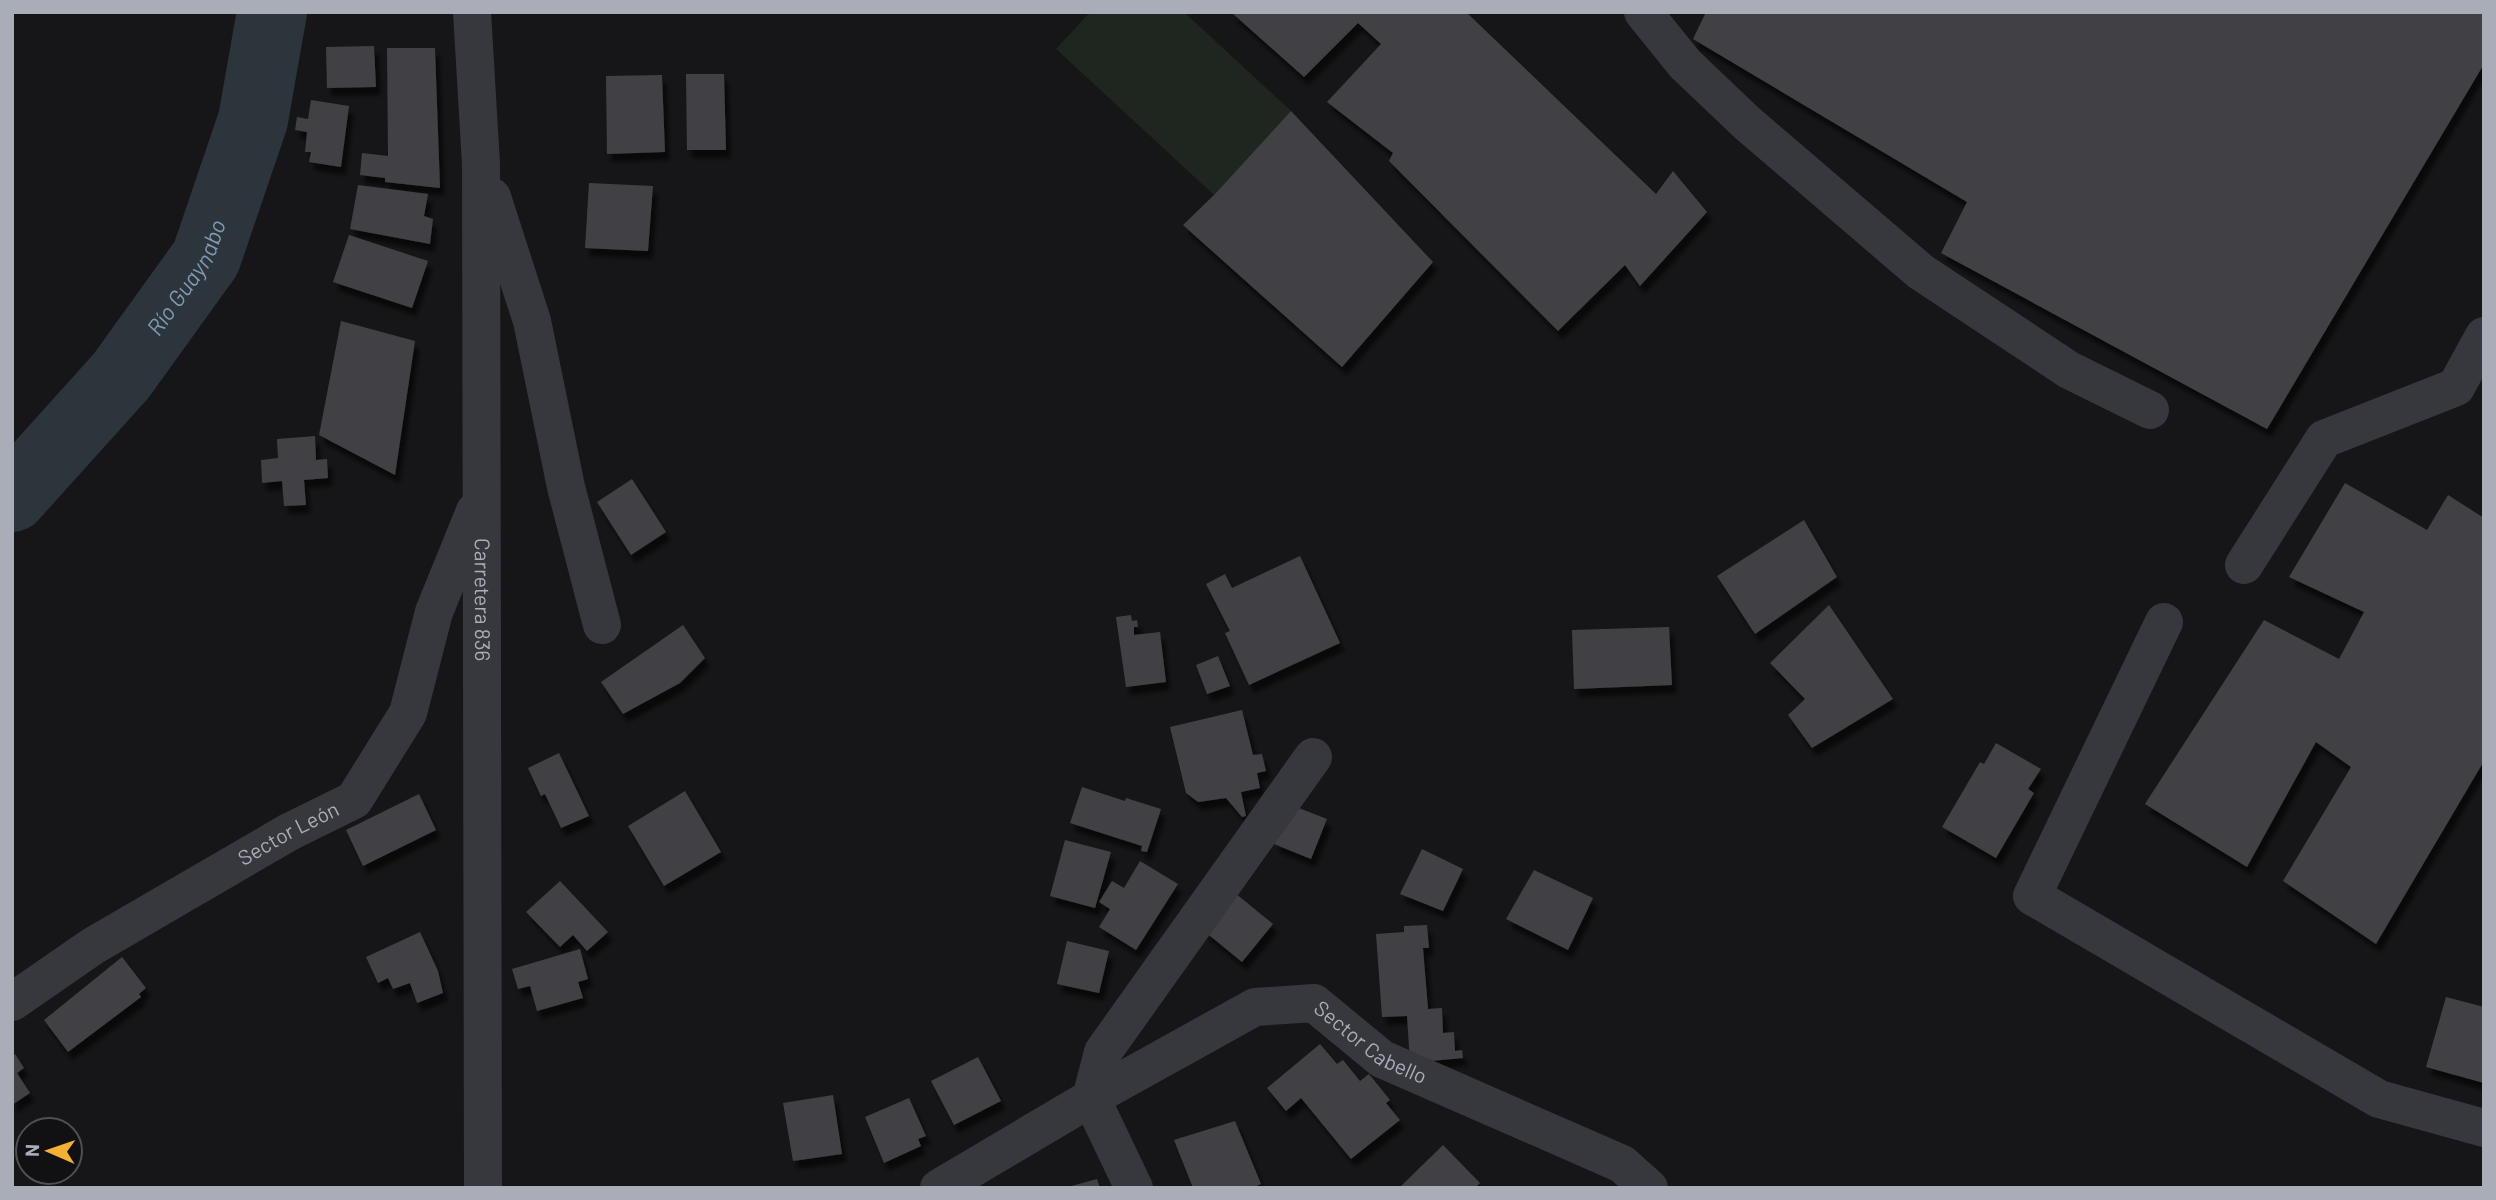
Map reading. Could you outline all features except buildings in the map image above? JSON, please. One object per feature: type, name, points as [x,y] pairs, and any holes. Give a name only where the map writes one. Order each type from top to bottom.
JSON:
[{"type":"street","name":"Carretera 836","points":[[472,12],[481,164],[483,1188]]},
{"type":"street","points":[[1643,12],[1685,64],[1747,123],[1921,272],[2069,370],[2150,410]]},
{"type":"street","points":[[481,164],[532,321],[566,487],[602,625]]},
{"type":"street","points":[[2244,565],[2324,439],[2456,387],[2484,336]]},
{"type":"street","name":"Sector León","points":[[12,1002],[93,946],[289,832],[354,800],[408,713],[434,612],[482,493]]},
{"type":"street","points":[[2164,622],[2032,896],[2379,1100],[2484,1128]]},
{"type":"street","points":[[1134,1188],[1091,1098],[1102,1052],[1313,757]]},
{"type":"street","name":"Sector Cabello","points":[[939,1188],[1091,1098],[1255,1007],[1314,1003],[1382,1059],[1622,1164],[1648,1188]]},
{"type":"shaded area","points":[[1090,12],[1184,12],[1291,111],[1214,195],[1056,49]]},
{"type":"waterway","name":"Río Guaynabo","points":[[12,497],[121,376],[206,258],[253,120],[272,12]]}]
